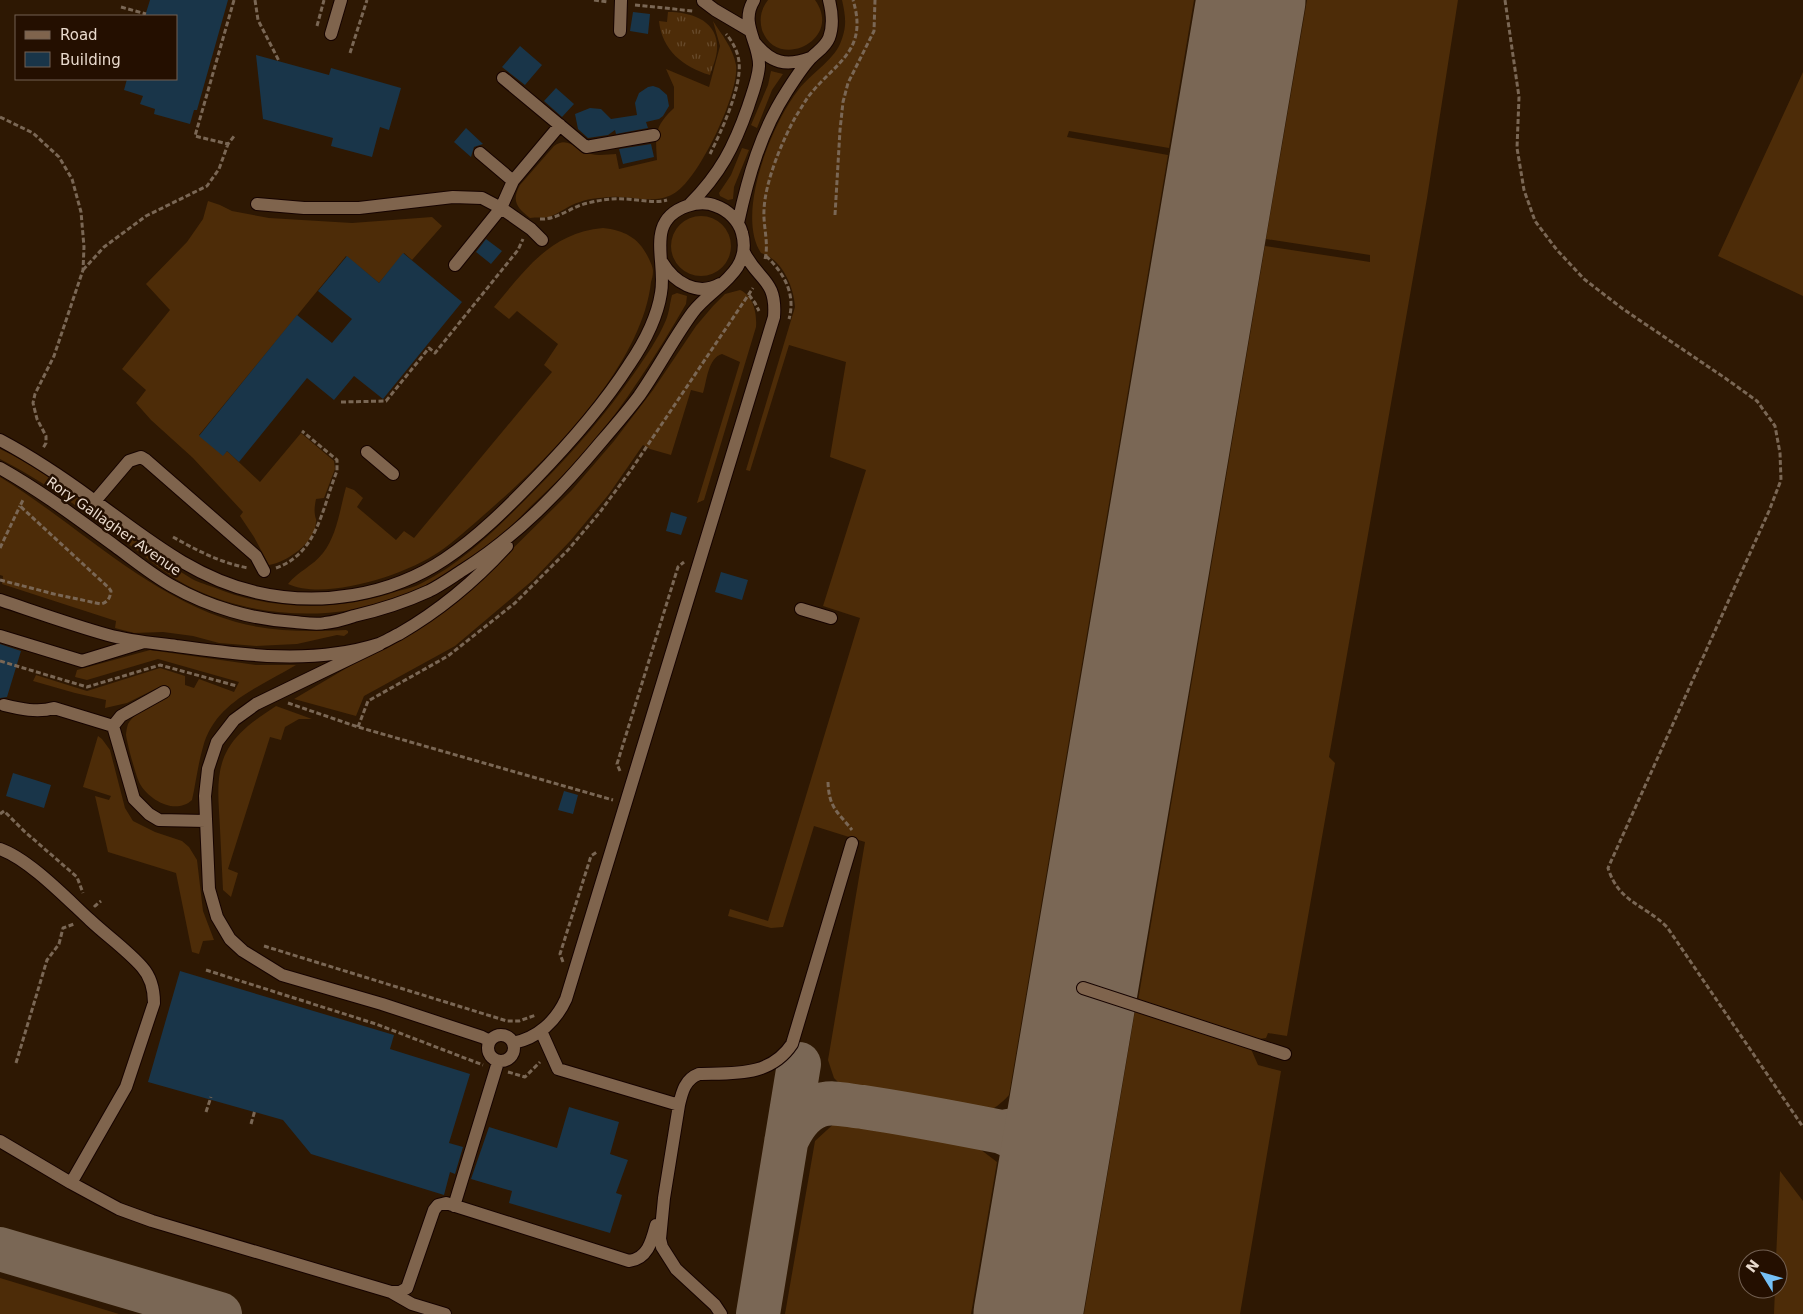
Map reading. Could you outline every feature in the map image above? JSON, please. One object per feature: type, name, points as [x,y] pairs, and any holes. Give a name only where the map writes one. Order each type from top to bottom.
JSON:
[{"type":"street","points":[[331,34],[341,0]]},
{"type":"street","points":[[702,0],[749,30]]},
{"type":"street","name":"Rory Gallagher Avenue","points":[[0,440],[42,463],[139,534],[191,568],[234,587],[275,596],[326,599],[368,592],[406,580],[446,559],[479,533],[523,492],[589,420],[623,375],[648,333],[659,306],[663,286],[659,242],[662,229],[669,218],[690,204],[711,182],[737,137],[758,74],[759,64],[749,30],[749,17],[754,0]]},
{"type":"street","points":[[620,31],[621,2]]},
{"type":"street","points":[[738,223],[747,181],[763,136],[786,92],[810,58],[822,50],[829,38],[833,25],[829,4]]},
{"type":"street","name":"Rory Gallagher Avenue","points":[[754,43],[763,53],[774,60],[786,63],[810,58]]},
{"type":"street","points":[[503,78],[586,147],[654,135]]},
{"type":"street","points":[[455,265],[501,208],[513,181],[560,125]]},
{"type":"street","points":[[480,153],[513,181]]},
{"type":"street","points":[[257,204],[304,208],[359,208],[453,197],[482,198],[501,208],[531,229],[542,240]]},
{"type":"street","points":[[513,1043],[522,1041],[541,1031],[554,1020],[566,999],[772,325],[775,310],[773,293],[752,266],[744,252],[743,236],[738,223],[729,213],[717,206],[704,203],[690,204]]},
{"type":"street","name":"Rory Gallagher Avenue","points":[[0,468],[31,486],[174,587],[231,611],[272,621],[323,624],[383,610],[433,590],[478,561],[527,523],[570,479],[638,396],[699,304],[732,276],[740,264],[744,252]]},
{"type":"street","points":[[662,262],[668,274],[690,288],[704,289],[717,286],[743,270],[759,273]]},
{"type":"street","points":[[367,452],[393,474]]},
{"type":"street","points":[[95,501],[129,461],[140,457],[146,460],[256,556],[264,571]]},
{"type":"street","points":[[490,1041],[382,1004],[282,975],[242,951],[230,939],[218,917],[210,889],[205,796],[208,769],[216,742],[234,720],[256,704],[409,628],[450,600],[491,564],[527,523]]},
{"type":"street","points":[[0,600],[110,636],[262,656],[298,657],[341,653],[380,644]]},
{"type":"street","points":[[801,609],[831,618]]},
{"type":"street","points":[[0,636],[82,661],[146,642]]},
{"type":"street","points":[[113,726],[121,716],[164,692]]},
{"type":"street","points":[[4,705],[22,710],[45,711],[54,708],[113,726]]},
{"type":"street","points":[[113,726],[134,800],[149,814],[160,820],[206,821]]},
{"type":"street","points":[[721,1314],[715,1305],[676,1269],[665,1254],[660,1239],[664,1198],[681,1094],[687,1082],[694,1076],[699,1074],[745,1073],[758,1070],[789,1049],[852,843]]},
{"type":"street","points":[[0,849],[18,857],[142,967],[152,984],[154,993],[154,1003],[126,1087],[71,1183]]},
{"type":"street","points":[[1083,988],[1285,1054]]},
{"type":"street","points":[[541,1031],[558,1069],[680,1105]]},
{"type":"street","points":[[507,1036],[513,1043],[514,1052],[510,1059],[496,1065],[488,1053],[488,1045],[493,1037],[507,1036]]},
{"type":"street","points":[[454,1206],[496,1065]]},
{"type":"street","points":[[0,1141],[119,1209],[152,1221],[391,1292],[412,1304],[445,1314]]},
{"type":"street","points":[[391,1292],[400,1292],[407,1288],[434,1210],[438,1205],[454,1206],[632,1261],[641,1256],[650,1247],[664,1198]]},
{"type":"path","points":[[228,144],[195,136],[234,0]]},
{"type":"path","points":[[255,0],[258,20],[279,61]]},
{"type":"path","points":[[350,53],[366,0]]},
{"type":"path","points":[[594,0],[699,13]]},
{"type":"path","points":[[765,259],[764,210],[767,184],[795,118],[808,97],[842,63],[852,47],[856,29],[856,12],[853,0]]},
{"type":"path","points":[[835,215],[843,102],[848,83],[874,31],[875,0]]},
{"type":"path","points":[[1504,0],[1519,97],[1517,148],[1524,190],[1534,221],[1584,280],[1757,401],[1775,426],[1780,453],[1781,480],[1608,868],[1612,881],[1623,895],[1642,909],[1655,914],[1667,927],[1803,1127]]},
{"type":"path","points":[[121,7],[146,14]]},
{"type":"path","points":[[708,157],[721,131],[739,75],[736,49],[724,32]]},
{"type":"path","points":[[0,117],[40,138],[59,157],[70,174],[78,196],[81,212],[84,247],[83,270],[54,356],[35,394],[33,403],[46,436],[46,443],[40,452]]},
{"type":"path","points":[[83,270],[104,247],[146,216],[207,186],[219,169],[228,144],[235,135]]},
{"type":"path","points":[[342,402],[386,401],[429,348],[435,352],[518,250],[525,236],[540,219],[550,219],[586,203],[618,198],[660,202],[670,199]]},
{"type":"path","points":[[358,726],[368,701],[396,683],[448,656],[470,640],[514,603],[568,550],[632,470],[750,293],[759,313]]},
{"type":"path","points":[[0,548],[26,493]]},
{"type":"path","points":[[0,580],[101,604],[110,598],[111,591],[109,588],[20,506]]},
{"type":"path","points":[[622,778],[618,764],[678,567],[689,558]]},
{"type":"path","points":[[0,661],[87,687],[160,665],[236,686]]},
{"type":"path","points":[[288,703],[358,726],[616,801],[614,808]]},
{"type":"path","points":[[828,782],[828,796],[852,832],[852,843]]},
{"type":"path","points":[[0,814],[4,811],[77,877],[85,897]]},
{"type":"path","points":[[566,967],[560,954],[591,856],[602,848]]},
{"type":"path","points":[[90,902],[95,906]]},
{"type":"path","points":[[16,1063],[47,960],[59,944],[63,928],[81,922],[101,902]]},
{"type":"path","points":[[258,943],[507,1021],[519,1021],[539,1013]]},
{"type":"path","points":[[206,970],[376,1024],[496,1065],[525,1078],[550,1050]]},
{"type":"path","points":[[206,1112],[210,1097]]},
{"type":"path","points":[[250,1124],[255,1110]]},
{"type":"green space","points":[[768,0],[815,0],[822,14],[821,27],[815,38],[805,46],[793,50],[781,49],[770,42],[762,30],[761,22],[762,11]]},
{"type":"green space","points":[[842,0],[1194,0],[1169,148],[1069,131],[1067,137],[1168,155],[1009,1095],[997,1106],[983,1113],[845,1089],[834,1078],[828,1060],[865,842],[814,826],[783,927],[771,928],[728,916],[730,909],[768,921],[860,618],[823,606],[866,470],[830,457],[846,362],[789,345],[750,471],[746,470],[795,307],[786,275],[775,261],[761,253],[754,236],[752,216],[754,193],[760,169],[778,123],[799,89],[827,62],[840,44],[845,22]]},
{"type":"green space","points":[[1307,0],[1458,0],[1427,198],[1329,757],[1335,763],[1287,1036],[1268,1033],[1266,1038],[1252,1040],[1138,1001],[1265,246],[1370,262],[1370,255],[1266,239]]},
{"type":"green space","points":[[668,12],[684,13],[700,19],[711,28],[715,35],[717,48],[710,75],[700,72],[683,62],[669,49],[664,41],[659,21],[667,22]]},
{"type":"green space","points":[[713,21],[732,53],[736,65],[735,78],[724,115],[715,135],[694,173],[683,186],[673,194],[658,199],[618,197],[587,200],[572,205],[549,217],[530,218],[522,211],[516,200],[520,185],[554,146],[559,143],[568,143],[591,154],[616,154],[619,169],[657,160],[656,137],[663,120],[674,108],[674,87],[666,69],[709,87],[720,46]]},
{"type":"green space","points":[[771,71],[783,74],[772,90],[757,128],[751,125],[768,85]]},
{"type":"green space","points":[[1803,72],[1803,296],[1718,256]]},
{"type":"green space","points":[[742,148],[749,150],[734,187],[733,199],[728,200],[720,196],[719,193],[731,175]]},
{"type":"green space","points":[[208,201],[232,211],[269,218],[352,223],[432,217],[442,226],[412,260],[404,253],[379,283],[346,256],[199,435],[223,455],[227,451],[260,482],[301,433],[334,461],[335,469],[324,498],[316,499],[316,521],[311,537],[292,556],[269,565],[240,516],[243,512],[193,458],[151,420],[136,403],[146,390],[122,369],[170,310],[146,284],[187,242],[203,219]]},
{"type":"green space","points":[[695,216],[707,216],[718,221],[726,229],[731,240],[729,258],[718,271],[707,276],[695,276],[684,271],[676,263],[671,252],[671,240],[676,229],[684,221]]},
{"type":"green space","points":[[603,228],[624,233],[635,240],[644,250],[653,269],[644,314],[630,346],[611,378],[588,410],[536,467],[510,492],[451,543],[424,561],[386,577],[344,587],[304,588],[288,584],[319,558],[328,546],[338,522],[346,487],[354,490],[363,498],[357,507],[396,540],[404,531],[414,538],[552,372],[544,365],[558,344],[517,311],[509,319],[494,307],[517,279],[554,245],[584,231]]},
{"type":"green space","points":[[740,290],[749,296],[754,306],[756,327],[704,500],[697,503],[740,362],[722,354],[717,356],[711,365],[703,393],[691,390],[671,455],[643,445],[609,494],[571,540],[533,580],[455,646],[364,696],[356,716],[294,699],[440,613],[472,589],[571,491],[614,441],[653,390],[696,326],[713,306],[725,294]]},
{"type":"green space","points":[[677,293],[687,296],[686,304],[664,341],[615,414],[568,470],[499,539],[478,557],[446,577],[412,593],[377,605],[340,612],[303,614],[266,611],[230,602],[194,589],[167,573],[33,477],[0,459],[0,449],[50,477],[165,562],[201,583],[235,595],[281,604],[328,605],[352,603],[375,598],[410,588],[438,574],[484,540],[538,487],[589,432],[624,388],[656,341],[667,317],[672,295]]},
{"type":"green space","points":[[0,477],[143,577],[172,595],[203,610],[236,622],[263,628],[304,631],[346,630],[348,633],[344,636],[337,635],[297,644],[256,646],[219,643],[193,636],[163,632],[134,633],[115,628],[116,621],[2,584],[3,576],[0,575]]},
{"type":"green space","points":[[150,650],[256,665],[296,665],[240,697],[218,718],[209,731],[203,747],[192,800],[179,806],[164,804],[144,790],[136,775],[126,735],[131,719],[146,708],[167,698],[161,686],[127,703],[105,708],[106,700],[33,681],[36,675],[87,691],[160,668],[185,676],[185,685],[194,688],[199,679],[234,692],[239,682],[158,659],[87,680],[75,677],[77,670]]},
{"type":"green space","points":[[276,706],[312,719],[299,719],[285,727],[281,740],[270,737],[228,869],[238,873],[231,897],[223,890],[218,798],[221,768],[232,742],[249,725]]},
{"type":"green space","points":[[98,736],[110,750],[125,808],[133,821],[155,832],[182,841],[189,847],[197,860],[203,911],[214,940],[203,941],[199,954],[192,952],[176,873],[108,852],[95,796],[109,800],[111,796],[83,787]]},
{"type":"green space","points":[[1135,1011],[1251,1049],[1258,1065],[1281,1071],[1240,1314],[1084,1314]]},
{"type":"green space","points":[[839,1119],[972,1143],[997,1162],[971,1314],[785,1314],[815,1141]]},
{"type":"green space","points":[[1780,1171],[1803,1201],[1803,1314],[1774,1314],[1775,1299],[1788,1299],[1788,1249],[1776,1249]]},
{"type":"green space","points":[[0,1278],[119,1314],[0,1314]]},
{"type":"building","points":[[150,0],[228,0],[197,110],[194,110],[190,124],[154,114],[155,109],[140,104],[143,96],[124,90],[127,80],[178,80],[178,15],[145,15]]},
{"type":"building","points":[[633,12],[650,14],[648,34],[630,31]]},
{"type":"building","points":[[520,46],[542,65],[525,85],[502,67]]},
{"type":"building","points":[[256,55],[329,75],[331,68],[401,88],[389,130],[380,127],[372,157],[331,146],[333,138],[263,119]]},
{"type":"building","points":[[653,86],[659,88],[667,95],[669,106],[659,119],[646,122],[648,128],[616,134],[615,130],[608,135],[588,138],[578,129],[575,114],[590,108],[601,109],[611,119],[637,115],[635,103],[639,93]]},
{"type":"building","points":[[556,88],[574,104],[562,117],[544,101]]},
{"type":"building","points":[[466,128],[483,144],[474,147],[471,157],[454,142]]},
{"type":"building","points":[[651,144],[654,157],[623,164],[619,149]]},
{"type":"building","points":[[486,239],[502,251],[491,264],[476,252]]},
{"type":"building","points":[[403,253],[462,302],[383,399],[354,376],[334,400],[307,378],[239,462],[227,451],[223,456],[199,436],[297,315],[332,343],[352,319],[318,291],[347,256],[379,283]]},
{"type":"building","points":[[671,512],[687,517],[681,535],[666,531]]},
{"type":"building","points":[[721,572],[748,580],[742,600],[715,592]]},
{"type":"building","points":[[0,644],[21,651],[7,697],[0,698]]},
{"type":"building","points":[[13,773],[51,785],[44,808],[6,796]]},
{"type":"building","points":[[564,791],[578,795],[573,814],[558,810]]},
{"type":"building","points":[[180,971],[394,1035],[390,1049],[470,1074],[449,1143],[463,1147],[455,1174],[450,1172],[444,1195],[311,1154],[283,1120],[148,1082]]},
{"type":"building","points":[[569,1107],[619,1122],[610,1154],[628,1160],[616,1193],[622,1195],[610,1233],[509,1203],[512,1191],[471,1179],[489,1127],[557,1148]]},
{"type":"taxiway","points":[[758,1314],[799,1064]]},
{"type":"taxiway","points":[[786,1142],[795,1125],[807,1112],[829,1103],[881,1110],[1002,1132],[1016,1130],[1037,1123],[1045,1117],[1057,1102],[1068,1079]]},
{"type":"taxiway","points":[[1002,1132],[1023,1143],[1036,1157],[1044,1174],[1048,1197]]},
{"type":"taxiway","points":[[0,1249],[220,1314]]},
{"type":"runway","points":[[1028,1314],[1251,0]]}]
